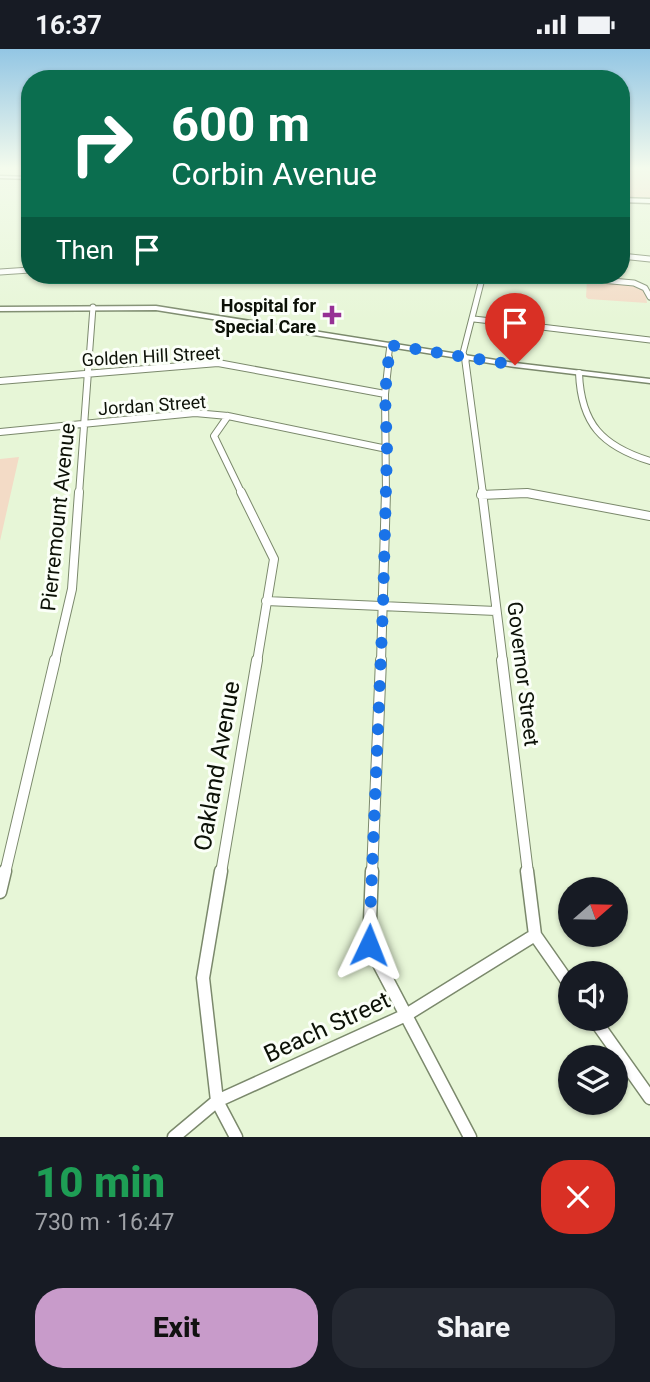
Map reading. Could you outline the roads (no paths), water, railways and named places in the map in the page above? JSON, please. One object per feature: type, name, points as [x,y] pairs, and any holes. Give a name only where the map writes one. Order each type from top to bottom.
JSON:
[{"type":"main road","points":[[0,309],[93,307],[169,310],[465,357],[650,381]]},
{"type":"street","points":[[630,257],[650,259]]},
{"type":"street","points":[[0,272],[21,271]]},
{"type":"street","points":[[630,282],[645,288],[650,297]]},
{"type":"street","name":"Governor Street","points":[[481,284],[474,319],[463,351],[536,935],[558,967]]},
{"type":"street","name":"Pierremount Avenue","points":[[0,892],[72,589],[93,307]]},
{"type":"street","points":[[474,319],[650,339]]},
{"type":"street","points":[[390,345],[385,394],[387,449],[383,606],[369,945],[470,1137]]},
{"type":"street","name":"Golden Hill Street","points":[[0,381],[218,363],[385,394]]},
{"type":"street","points":[[579,373],[586,421],[607,441],[636,458],[650,461]]},
{"type":"street","name":"Jordan Street","points":[[0,432],[195,414],[228,416],[387,449]]},
{"type":"street","name":"Oakland Avenue","points":[[228,416],[214,436],[274,559],[203,978],[217,1101],[236,1137]]},
{"type":"street","points":[[481,495],[527,492],[650,516]]},
{"type":"street","points":[[266,601],[496,611]]},
{"type":"street","name":"Beach Street","points":[[174,1137],[217,1101],[406,1015],[536,935]]},
{"type":"street","points":[[603,1031],[650,1098]]},
{"type":"place","name":"Hospital for Special Care","points":[[332,315]]}]
